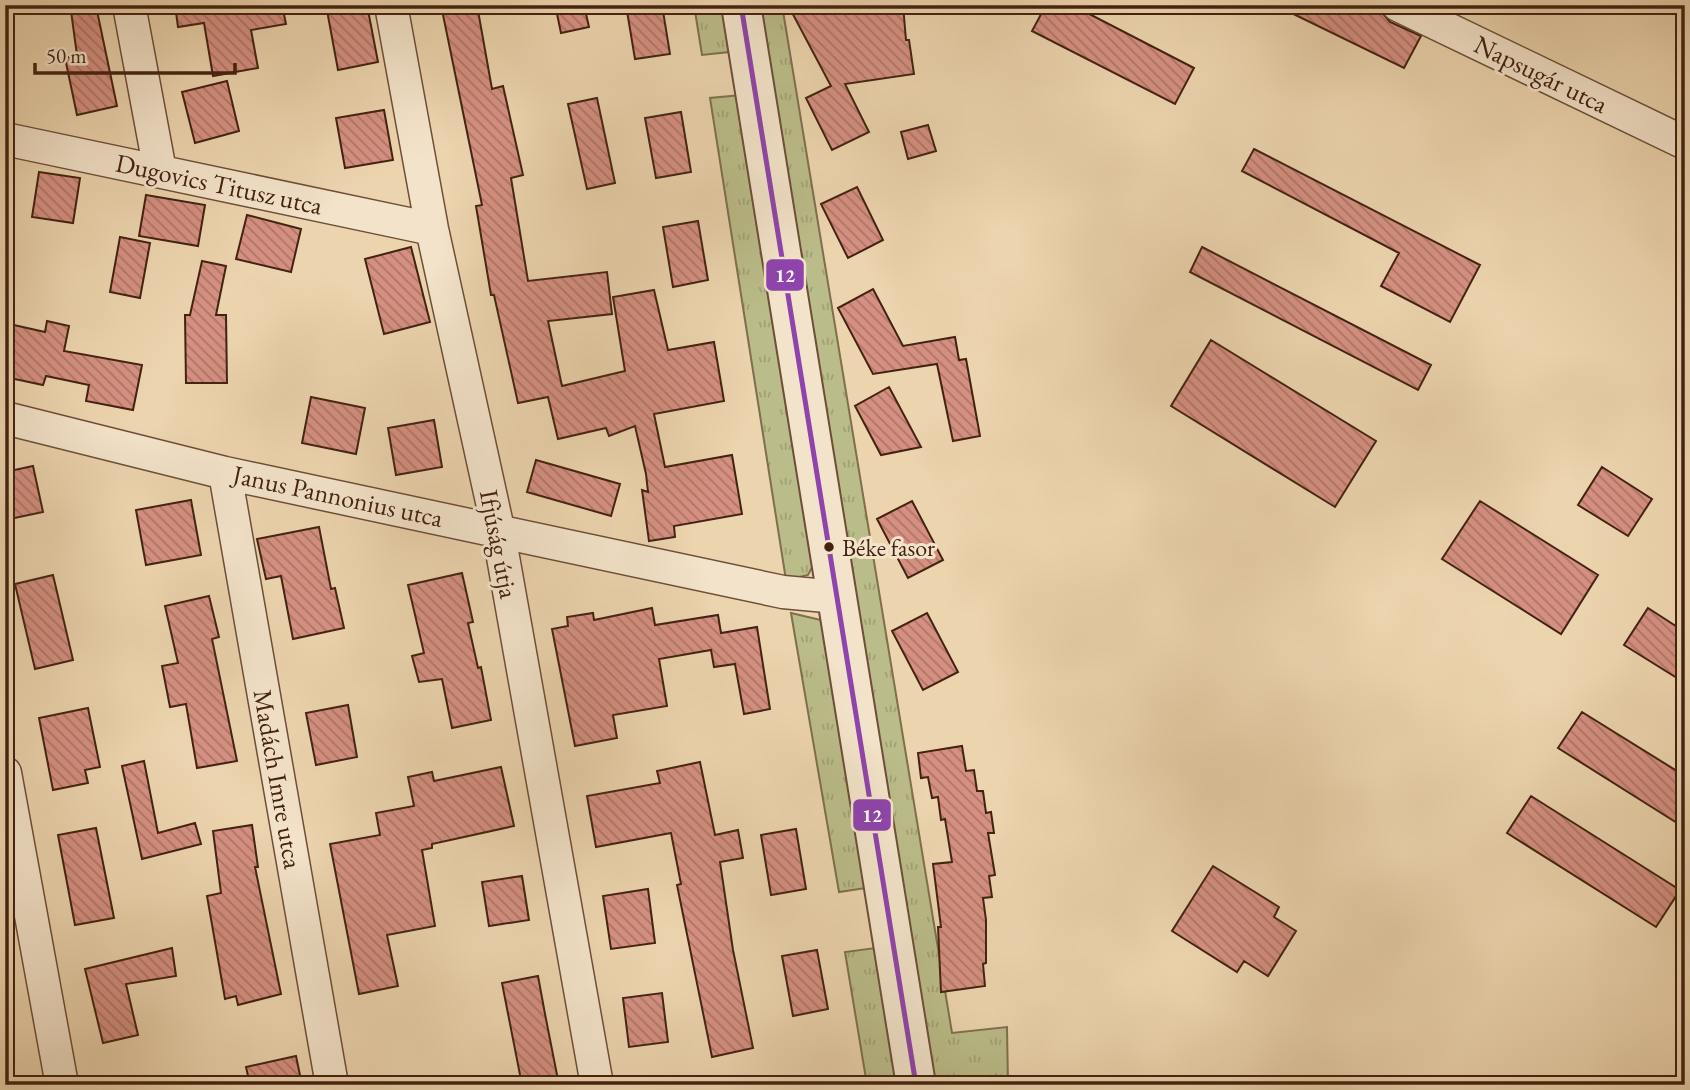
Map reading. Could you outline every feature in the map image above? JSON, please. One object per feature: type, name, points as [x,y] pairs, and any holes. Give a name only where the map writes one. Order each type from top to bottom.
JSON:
[{"type":"street","points":[[130,5],[160,171]]},
{"type":"street","name":"Ifjúság útja","points":[[391,5],[432,229],[498,529],[597,1085]]},
{"type":"street","points":[[741,5],[916,1085]]},
{"type":"street","name":"Napsugár utca","points":[[1398,5],[1685,143]]},
{"type":"street","name":"Dugovics Titusz utca","points":[[5,139],[432,229]]},
{"type":"street","name":"Janus Pannonius utca","points":[[5,418],[225,473],[498,529],[783,592],[837,597]]},
{"type":"street","name":"Madách Imre utca","points":[[225,473],[332,1085]]},
{"type":"street","points":[[5,773],[62,1085]]},
{"type":"green space","points":[[694,5],[722,5],[729,52],[702,55]]},
{"type":"green space","points":[[759,5],[782,5],[952,1033],[1007,1027],[1008,1085],[934,1085]]},
{"type":"green space","points":[[741,95],[816,560],[808,575],[786,580],[710,98]]},
{"type":"green space","points":[[791,613],[821,620],[866,888],[839,892]]},
{"type":"green space","points":[[875,948],[898,1085],[867,1085],[845,952]]},
{"type":"building","points":[[175,5],[282,5],[286,24],[251,30],[258,68],[213,76],[204,23],[178,27]]},
{"type":"building","points":[[326,5],[367,5],[378,62],[338,70]]},
{"type":"building","points":[[441,5],[477,5],[492,89],[503,86],[523,175],[511,178],[528,281],[607,272],[612,314],[548,321],[562,386],[625,371],[613,297],[654,290],[668,350],[714,342],[724,401],[654,414],[665,467],[732,455],[742,514],[674,526],[675,537],[649,541],[642,490],[648,492],[646,474],[635,426],[609,436],[606,428],[558,439],[548,397],[518,403],[494,295],[491,295],[476,206],[482,205]]},
{"type":"building","points":[[584,5],[589,27],[561,33],[556,9]]},
{"type":"building","points":[[626,5],[662,5],[670,54],[635,59]]},
{"type":"building","points":[[788,5],[903,5],[906,40],[909,40],[914,74],[845,84],[869,132],[832,150],[806,98],[831,86]]},
{"type":"building","points":[[1046,5],[1072,5],[1194,68],[1175,104],[1032,31]]},
{"type":"building","points":[[1275,5],[1369,5],[1381,11],[1390,22],[1421,36],[1404,68]]},
{"type":"building","points":[[96,6],[117,106],[77,115],[65,58],[77,55],[71,11]]},
{"type":"building","points":[[227,81],[239,131],[195,143],[182,92]]},
{"type":"building","points":[[597,98],[615,183],[587,189],[568,104]]},
{"type":"building","points":[[384,110],[393,160],[345,168],[336,118]]},
{"type":"building","points":[[681,112],[691,172],[656,178],[645,118]]},
{"type":"building","points":[[928,125],[936,151],[908,159],[901,132]]},
{"type":"building","points":[[1254,149],[1480,265],[1450,322],[1381,286],[1399,253],[1242,171]]},
{"type":"building","points":[[39,172],[80,178],[73,223],[32,217]]},
{"type":"building","points":[[857,187],[883,240],[848,258],[821,204]]},
{"type":"building","points":[[146,195],[205,205],[198,246],[139,236]]},
{"type":"building","points":[[247,215],[301,229],[291,272],[236,259]]},
{"type":"building","points":[[698,221],[708,280],[673,287],[663,227]]},
{"type":"building","points":[[120,237],[150,243],[140,298],[110,292]]},
{"type":"building","points":[[411,247],[430,322],[384,334],[365,259]]},
{"type":"building","points":[[1202,247],[1431,365],[1418,390],[1190,272]]},
{"type":"building","points":[[202,261],[226,266],[216,315],[226,315],[227,383],[186,383],[185,315],[190,315]]},
{"type":"building","points":[[873,289],[903,346],[955,337],[959,360],[966,359],[980,436],[953,441],[937,364],[873,374],[838,308]]},
{"type":"building","points":[[47,321],[69,326],[64,351],[142,365],[133,410],[86,401],[89,385],[46,376],[43,385],[5,377],[5,323],[45,332]]},
{"type":"building","points":[[1211,340],[1376,441],[1335,507],[1171,406]]},
{"type":"building","points":[[889,387],[921,447],[881,455],[855,406]]},
{"type":"building","points":[[311,397],[365,408],[356,454],[302,443]]},
{"type":"building","points":[[434,420],[442,467],[396,475],[388,428]]},
{"type":"building","points":[[536,460],[620,484],[611,516],[527,492]]},
{"type":"building","points":[[33,466],[43,512],[5,520],[5,472]]},
{"type":"building","points":[[1602,467],[1652,499],[1628,536],[1578,505]]},
{"type":"building","points":[[191,500],[201,555],[146,565],[136,510]]},
{"type":"building","points":[[912,501],[943,560],[908,578],[877,519]]},
{"type":"building","points":[[1480,501],[1598,575],[1561,634],[1442,559]]},
{"type":"building","points":[[319,527],[331,589],[335,588],[344,628],[293,639],[281,576],[266,579],[257,539]]},
{"type":"building","points":[[462,573],[473,622],[468,623],[478,668],[481,667],[491,720],[452,728],[442,679],[419,682],[412,656],[424,653],[408,585]]},
{"type":"building","points":[[53,575],[73,660],[35,669],[15,584]]},
{"type":"building","points":[[209,596],[219,637],[212,639],[237,761],[197,768],[186,704],[170,707],[162,666],[178,663],[165,606]]},
{"type":"building","points":[[652,608],[655,625],[718,615],[721,633],[757,627],[770,709],[744,714],[735,664],[714,667],[711,650],[659,659],[667,706],[613,715],[617,738],[575,746],[552,629],[568,626],[567,617],[593,613],[594,620]]},
{"type":"building","points":[[1648,608],[1685,632],[1685,683],[1624,645]]},
{"type":"building","points":[[927,613],[958,672],[923,690],[892,631]]},
{"type":"building","points":[[348,705],[357,757],[316,765],[306,713]]},
{"type":"building","points":[[88,708],[100,767],[85,770],[88,783],[53,790],[39,718]]},
{"type":"building","points":[[1582,712],[1685,776],[1685,828],[1558,748]]},
{"type":"building","points":[[962,746],[966,771],[974,770],[977,791],[983,791],[986,813],[991,812],[994,833],[988,833],[995,875],[989,876],[992,897],[983,898],[986,920],[986,963],[983,964],[985,986],[941,992],[938,927],[941,927],[933,864],[952,862],[945,819],[941,820],[938,797],[932,798],[928,777],[921,778],[918,753]]},
{"type":"building","points":[[144,761],[158,833],[195,823],[201,844],[142,859],[122,766]]},
{"type":"building","points":[[700,762],[715,835],[738,830],[743,858],[720,862],[733,950],[753,1048],[712,1057],[677,885],[681,884],[671,833],[596,847],[587,796],[660,783],[657,771]]},
{"type":"building","points":[[501,767],[514,826],[432,844],[432,848],[422,850],[435,926],[387,935],[398,986],[359,994],[330,844],[380,835],[376,813],[414,806],[408,777],[432,772],[434,781]]},
{"type":"building","points":[[1531,796],[1680,890],[1656,927],[1507,833]]},
{"type":"building","points":[[252,825],[258,867],[255,867],[281,994],[238,1005],[236,996],[225,999],[207,896],[221,893],[213,831]]},
{"type":"building","points":[[96,828],[114,918],[75,925],[58,835]]},
{"type":"building","points":[[796,829],[806,889],[771,895],[761,835]]},
{"type":"building","points":[[1213,866],[1279,907],[1274,917],[1296,931],[1268,976],[1244,961],[1237,972],[1172,931]]},
{"type":"building","points":[[522,876],[529,920],[489,926],[482,882]]},
{"type":"building","points":[[648,889],[655,943],[611,949],[603,896]]},
{"type":"building","points":[[172,948],[176,976],[126,984],[138,1035],[103,1043],[85,969]]},
{"type":"building","points":[[817,950],[828,1009],[793,1016],[782,956]]},
{"type":"building","points":[[538,976],[559,1085],[522,1085],[502,983]]},
{"type":"building","points":[[662,993],[668,1042],[629,1047],[623,998]]},
{"type":"building","points":[[296,1056],[302,1085],[250,1085],[246,1067]]},
{"type":"transit line","name":"12","points":[[741,5],[916,1085]]},
{"type":"place","name":"Béke fasor","points":[[829,547]]}]
